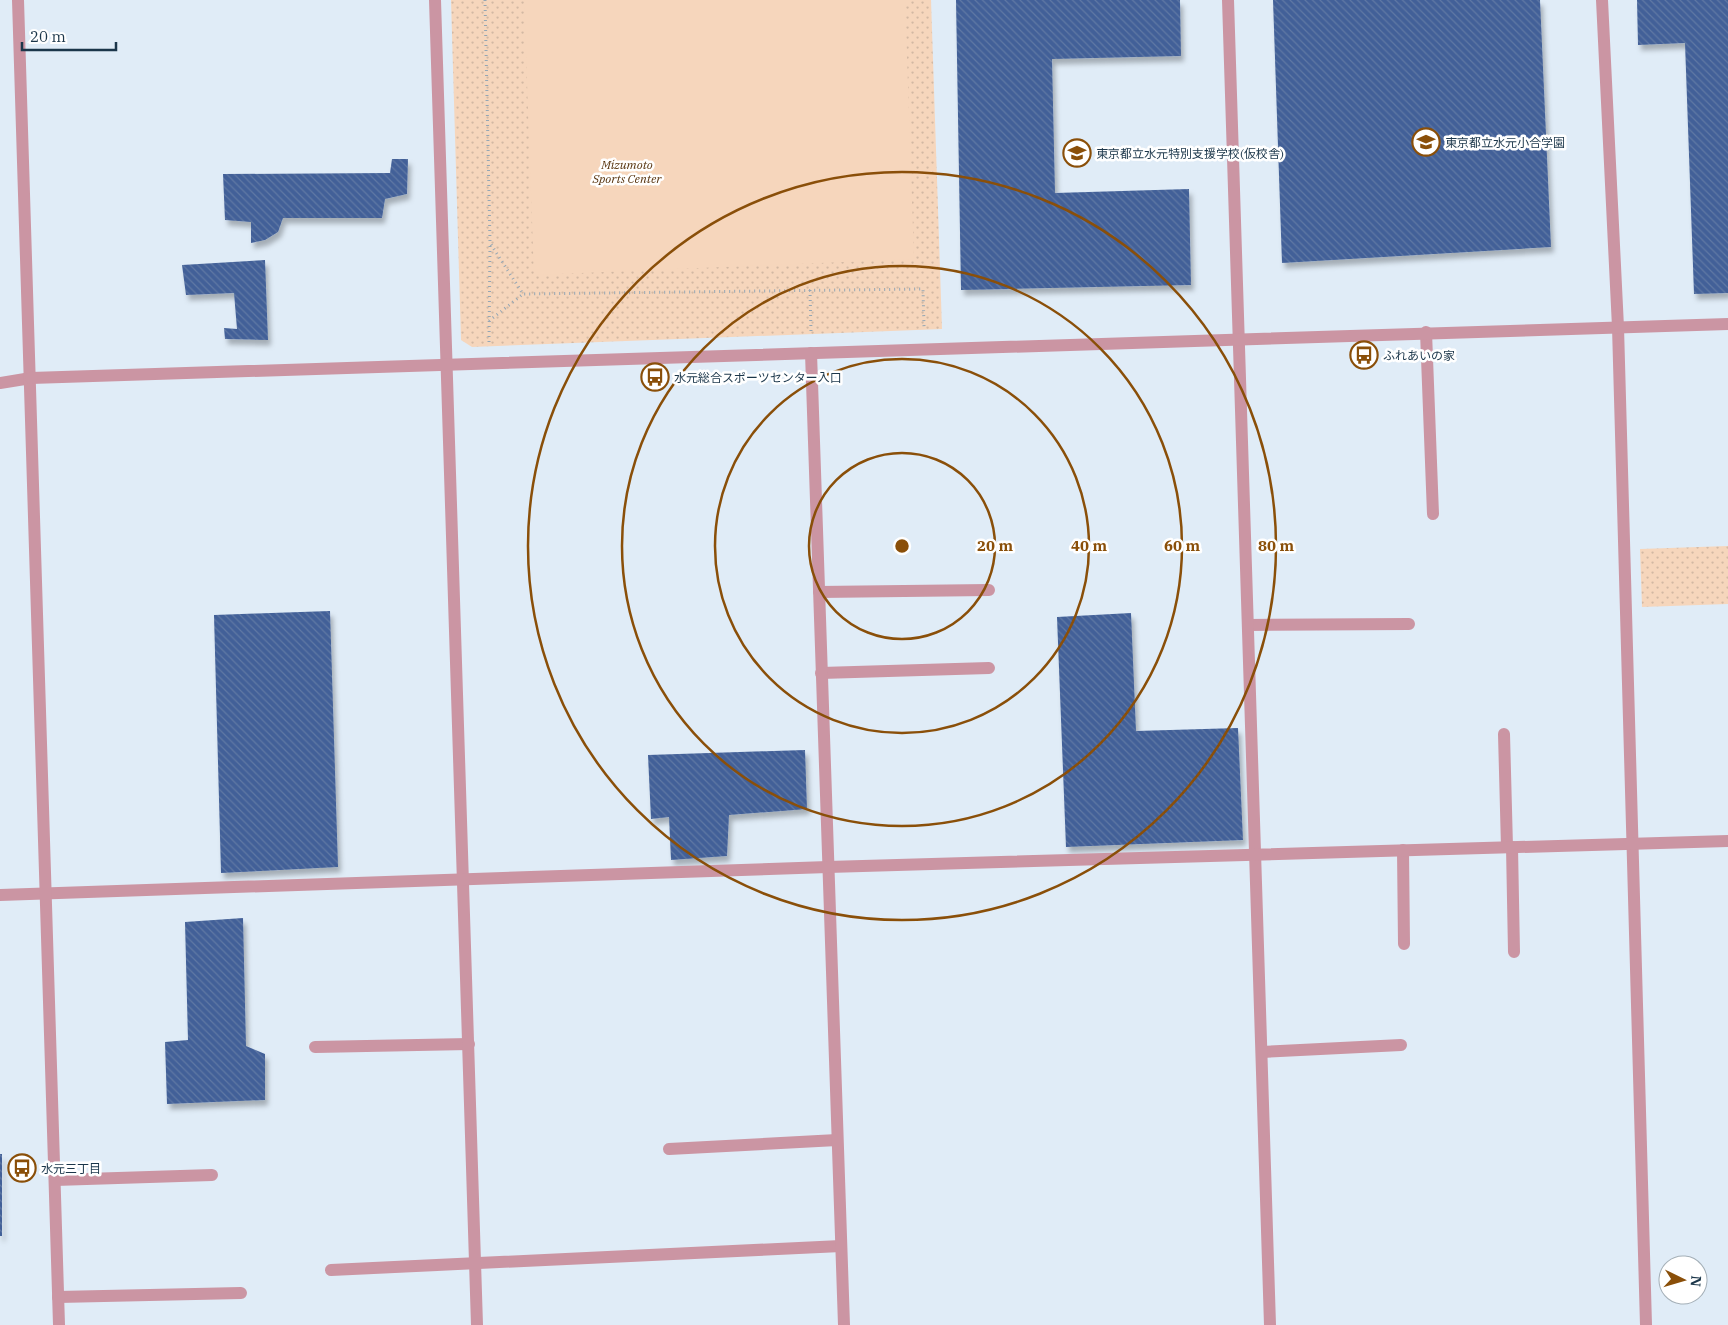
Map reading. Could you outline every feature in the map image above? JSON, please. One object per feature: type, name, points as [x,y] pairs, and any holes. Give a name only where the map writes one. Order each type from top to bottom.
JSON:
[{"type":"street","points":[[18,0],[59,1325]]},
{"type":"street","points":[[435,0],[477,1325]]},
{"type":"street","points":[[1228,0],[1270,1325]]},
{"type":"street","points":[[1602,0],[1618,327],[1646,1325]]},
{"type":"street","points":[[0,383],[31,378],[1426,332],[1728,324]]},
{"type":"street","points":[[1426,332],[1433,514]]},
{"type":"street","points":[[811,353],[844,1325]]},
{"type":"street","points":[[819,592],[989,590]]},
{"type":"street","points":[[1248,625],[1409,624]]},
{"type":"street","points":[[821,674],[989,668]]},
{"type":"street","points":[[1504,734],[1514,952]]},
{"type":"street","points":[[0,895],[828,867],[1728,841]]},
{"type":"street","points":[[1403,850],[1404,944]]},
{"type":"street","points":[[315,1047],[469,1044]]},
{"type":"street","points":[[1262,1052],[1401,1046]]},
{"type":"street","points":[[669,1149],[837,1140]]},
{"type":"street","points":[[54,1180],[212,1175]]},
{"type":"street","points":[[331,1270],[842,1246]]},
{"type":"street","points":[[58,1297],[241,1293]]},
{"type":"path","points":[[485,0],[490,243],[488,321],[490,363]]},
{"type":"path","points":[[490,243],[523,294]]},
{"type":"path","points":[[488,321],[523,294],[923,289],[925,348]]},
{"type":"path","points":[[810,290],[811,353]]},
{"type":"green space","name":"Mizumoto Sports Center","points":[[451,0],[931,0],[942,329],[472,347],[461,340]]},
{"type":"green space","name":"Mizumoto Sports Center","points":[[524,0],[905,0],[914,259],[534,275]]},
{"type":"green space","points":[[1728,546],[1728,604],[1642,607],[1640,549]]},
{"type":"building","points":[[956,0],[1180,0],[1181,56],[1052,59],[1055,193],[1189,189],[1191,285],[961,290]]},
{"type":"building","name":"東京都立水元小合学園","points":[[1273,0],[1540,0],[1551,247],[1282,263]]},
{"type":"building","points":[[1637,0],[1728,0],[1728,293],[1694,294],[1685,43],[1638,45]]},
{"type":"building","points":[[392,159],[408,159],[407,194],[385,199],[382,218],[283,218],[278,232],[265,240],[251,243],[251,222],[225,220],[223,174],[390,173]]},
{"type":"building","points":[[265,260],[268,340],[225,339],[224,328],[237,329],[234,293],[186,295],[182,265]]},
{"type":"building","points":[[330,611],[338,867],[221,873],[214,615]]},
{"type":"building","points":[[1131,613],[1136,731],[1238,728],[1243,840],[1066,847],[1057,617]]},
{"type":"building","points":[[805,750],[807,809],[729,815],[727,856],[671,860],[669,817],[651,819],[648,755]]},
{"type":"building","points":[[243,918],[246,1046],[265,1054],[265,1100],[167,1104],[165,1042],[188,1040],[185,922]]},
{"type":"building","points":[[0,1154],[2,1154],[2,1236],[0,1236]]},
{"type":"place","name":"東京都立水元小合学園","points":[[1426,142]]},
{"type":"place","name":"東京都立水元特別支援学校(仮校舎)","points":[[1077,153]]},
{"type":"place","name":"ふれあいの家","points":[[1364,355]]},
{"type":"place","name":"水元総合スポーツセンター入口","points":[[655,377]]},
{"type":"place","name":"水元三丁目","points":[[22,1168]]}]
